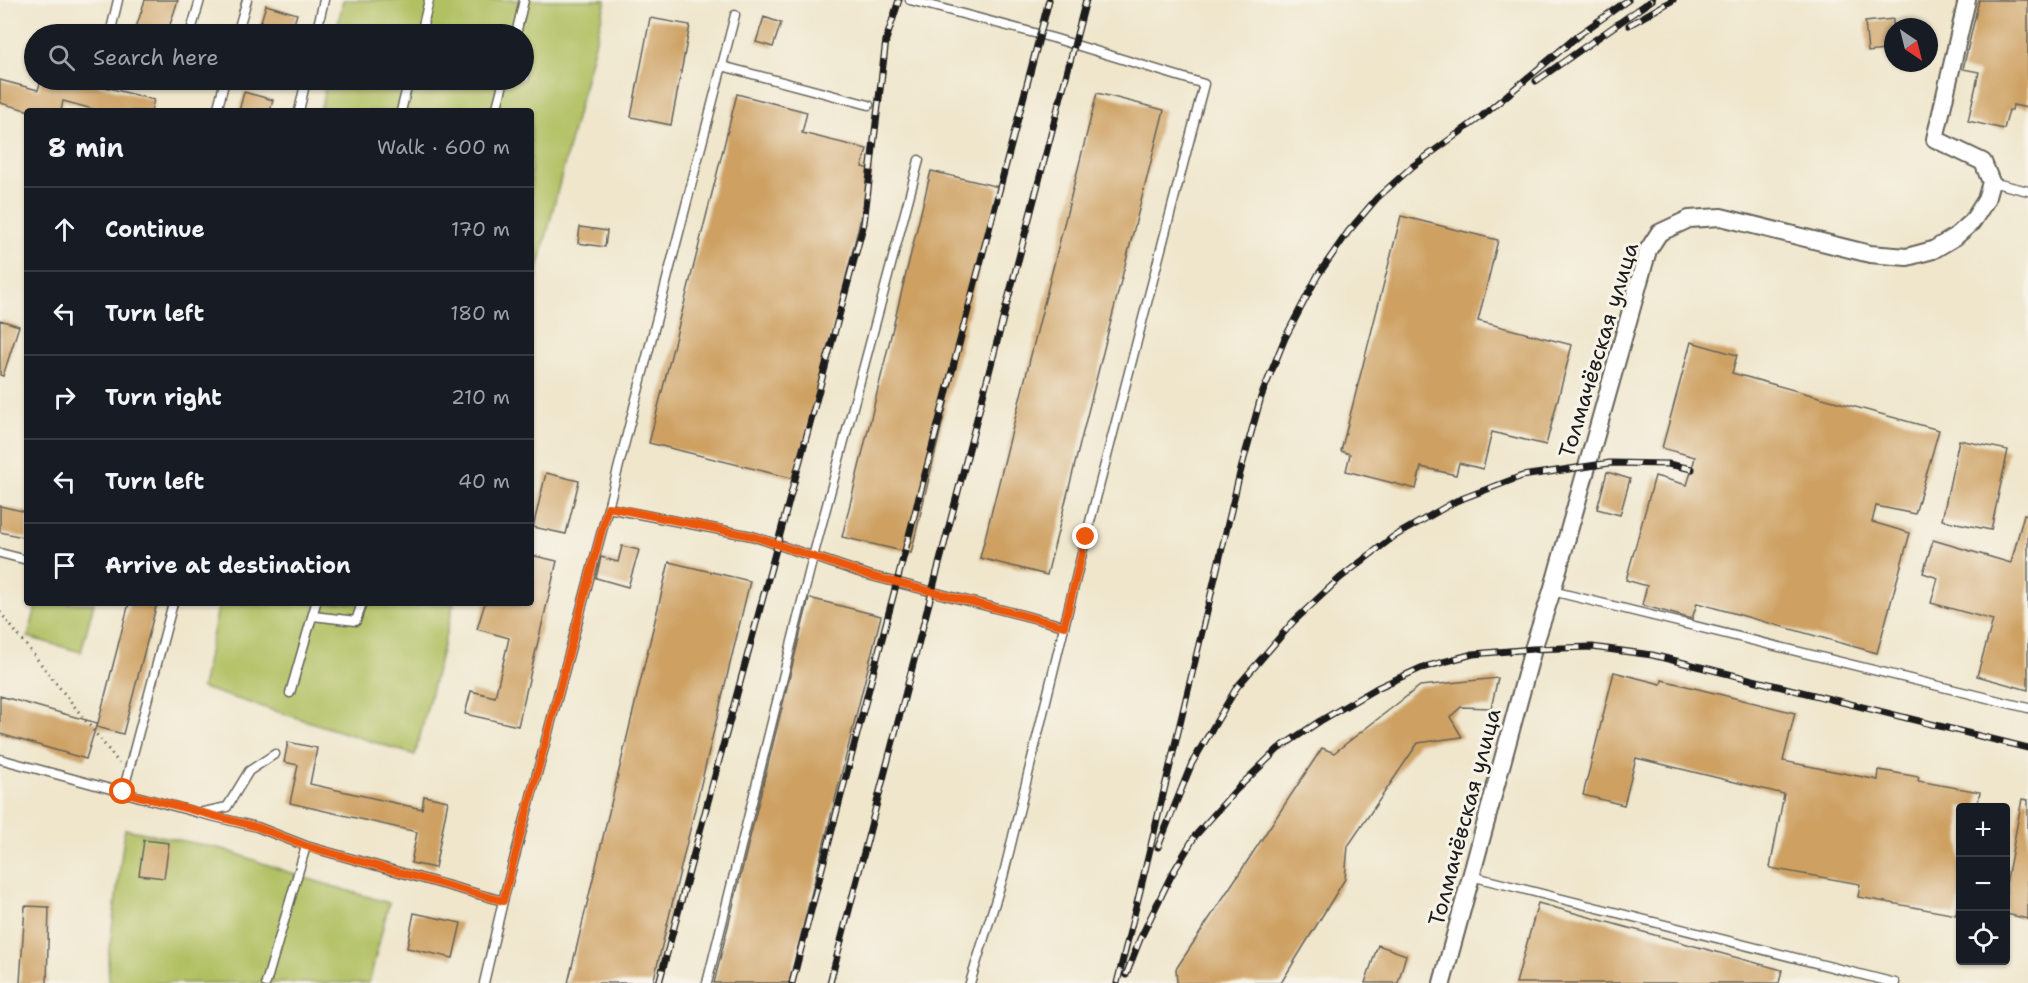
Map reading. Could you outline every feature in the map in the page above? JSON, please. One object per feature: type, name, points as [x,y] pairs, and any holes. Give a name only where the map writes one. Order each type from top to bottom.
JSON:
[{"type":"street","points":[[1967,0],[1935,139],[1983,162],[1991,182]]},
{"type":"street","name":"Толмачёвская улица","points":[[1442,983],[1533,649],[1552,591],[1648,250],[1659,232],[1689,219],[1721,217],[1870,254],[1907,257],[1933,250],[1955,237],[1972,222],[1986,200],[1991,182]]},
{"type":"lane","points":[[112,24],[118,0]]},
{"type":"lane","points":[[193,24],[200,0]]},
{"type":"lane","points":[[240,24],[247,0]]},
{"type":"lane","points":[[318,24],[324,0]]},
{"type":"lane","points":[[423,24],[429,0]]},
{"type":"lane","points":[[518,24],[524,0]]},
{"type":"lane","points":[[910,0],[1053,38],[1204,84],[1064,626],[1003,877],[970,983]]},
{"type":"lane","points":[[484,983],[503,901],[735,15]]},
{"type":"lane","points":[[722,66],[869,105]]},
{"type":"lane","points":[[218,108],[222,90]]},
{"type":"lane","points":[[300,108],[304,90]]},
{"type":"lane","points":[[402,108],[406,90]]},
{"type":"lane","points":[[497,108],[501,90]]},
{"type":"lane","points":[[707,983],[813,557],[919,160]]},
{"type":"lane","points":[[1991,182],[2028,191]]},
{"type":"lane","points":[[608,507],[752,536],[868,575],[1064,626]]},
{"type":"lane","points":[[0,554],[24,559]]},
{"type":"lane","points":[[1552,591],[2028,708]]},
{"type":"lane","points":[[123,792],[172,606]]},
{"type":"lane","points":[[290,693],[315,606]]},
{"type":"lane","points":[[313,616],[356,621],[361,606]]},
{"type":"lane","points":[[199,813],[227,807],[249,771],[275,754]]},
{"type":"lane","points":[[0,759],[257,827],[306,846],[503,901]]},
{"type":"lane","points":[[266,983],[306,846]]},
{"type":"lane","points":[[1471,876],[1895,983]]},
{"type":"path","points":[[0,612],[127,774]]},
{"type":"green space","points":[[343,0],[606,0],[534,284],[534,108],[321,108],[325,90],[534,90],[534,24],[338,24]]},
{"type":"green space","points":[[36,606],[93,606],[81,652],[28,637]]},
{"type":"green space","points":[[218,606],[453,606],[415,755],[202,688]]},
{"type":"green space","points":[[125,829],[223,849],[302,877],[389,903],[369,983],[109,983],[108,959]]},
{"type":"building","points":[[145,0],[178,0],[170,24],[137,24]]},
{"type":"building","points":[[1979,0],[2028,0],[2028,108],[2013,105],[2012,110],[2009,110],[2004,129],[1968,121],[1979,72],[1963,69]]},
{"type":"building","points":[[266,5],[297,14],[294,24],[260,24]]},
{"type":"building","points":[[764,17],[781,23],[773,47],[756,42]]},
{"type":"building","points":[[650,18],[690,25],[671,125],[631,117]]},
{"type":"building","points":[[1884,20],[1884,50],[1868,52],[1865,22]]},
{"type":"building","points":[[0,80],[24,86],[24,90],[116,90],[154,100],[152,108],[89,108],[63,101],[62,108],[24,109],[0,103]]},
{"type":"building","points":[[244,92],[273,100],[271,108],[240,108]]},
{"type":"building","points":[[1097,93],[1164,110],[1047,575],[980,558]]},
{"type":"building","points":[[737,94],[807,112],[802,133],[867,149],[862,167],[873,170],[795,479],[649,443]]},
{"type":"building","points":[[931,171],[999,187],[911,553],[842,537]]},
{"type":"building","points":[[1401,216],[1498,240],[1478,321],[1572,345],[1546,445],[1492,432],[1483,469],[1459,463],[1456,475],[1421,467],[1416,489],[1346,471],[1350,454],[1341,451]]},
{"type":"building","points":[[580,227],[607,231],[605,247],[578,243]]},
{"type":"building","points":[[0,320],[19,326],[3,376],[0,375]]},
{"type":"building","points":[[1691,342],[1737,355],[1732,373],[1939,430],[1915,514],[1876,506],[1872,522],[1910,533],[1877,653],[1697,603],[1692,619],[1642,605],[1647,586],[1626,580],[1655,476],[1687,485],[1692,469],[1695,457],[1662,448]]},
{"type":"building","points":[[1959,440],[2008,450],[1991,530],[1942,520]]},
{"type":"building","points":[[1607,472],[1630,479],[1620,515],[1597,509]]},
{"type":"building","points":[[546,473],[579,481],[566,534],[534,527]]},
{"type":"building","points":[[0,506],[24,511],[24,537],[0,532]]},
{"type":"building","points":[[2024,514],[2028,515],[2028,690],[1977,676],[1993,620],[1931,603],[1938,578],[1923,573],[1933,540],[2011,563]]},
{"type":"building","points":[[622,546],[639,550],[628,587],[596,578],[601,557],[618,562]]},
{"type":"building","points":[[534,556],[557,561],[518,726],[465,714],[471,691],[495,697],[509,638],[477,629],[484,606],[534,606]]},
{"type":"building","points":[[669,562],[750,581],[653,983],[568,983]]},
{"type":"building","points":[[809,598],[881,616],[789,983],[714,983]]},
{"type":"building","points":[[128,606],[156,606],[123,734],[97,727]]},
{"type":"building","points":[[1614,672],[1661,684],[1662,680],[1795,713],[1783,761],[1878,780],[1879,770],[1919,777],[1918,781],[1980,792],[1978,803],[1956,803],[1956,915],[1858,897],[1860,884],[1770,868],[1784,794],[1636,758],[1624,805],[1583,795]]},
{"type":"building","points":[[1498,678],[1491,708],[1461,707],[1450,717],[1462,737],[1418,743],[1348,846],[1345,879],[1281,983],[1177,983],[1176,969],[1322,748],[1334,753],[1420,686]]},
{"type":"building","points":[[0,696],[97,723],[86,759],[0,734]]},
{"type":"building","points":[[288,742],[317,748],[310,784],[422,809],[424,796],[448,801],[435,868],[411,863],[417,832],[290,803],[298,765],[284,762]]},
{"type":"building","points":[[2022,799],[2028,800],[2028,919],[2010,915],[2010,863]]},
{"type":"building","points":[[144,840],[169,843],[164,878],[139,875]]},
{"type":"building","points":[[1538,903],[1782,970],[1779,983],[1516,983]]},
{"type":"building","points":[[25,906],[49,907],[47,983],[20,983]]},
{"type":"building","points":[[414,913],[461,923],[453,958],[407,948]]},
{"type":"building","points":[[1378,945],[1406,955],[1398,983],[1365,983]]},
{"type":"railway","points":[[659,983],[864,223],[886,40],[899,0]]},
{"type":"railway","points":[[792,983],[1049,0]]},
{"type":"railway","points":[[830,983],[1086,0]]},
{"type":"railway","points":[[1117,983],[1240,473],[1261,397],[1285,338],[1318,275],[1348,232],[1377,198],[1413,166],[1481,117],[1580,34],[1628,0]]},
{"type":"railway","points":[[1536,81],[1652,0]]},
{"type":"railway","points":[[1629,25],[1673,0]]},
{"type":"railway","points":[[1158,847],[1192,763],[1237,687],[1293,622],[1340,578],[1393,537],[1456,501],[1522,476],[1610,463],[1668,464],[1692,469]]},
{"type":"railway","points":[[1126,975],[1140,939],[1171,876],[1195,836],[1236,790],[1278,749],[1320,721],[1377,688],[1421,668],[1473,654],[1592,647],[1652,655],[2028,748]]},
{"type":"route","points":[[123,792],[257,827],[306,846],[503,901],[608,507],[752,536],[868,575],[1064,626],[1086,537]]}]
